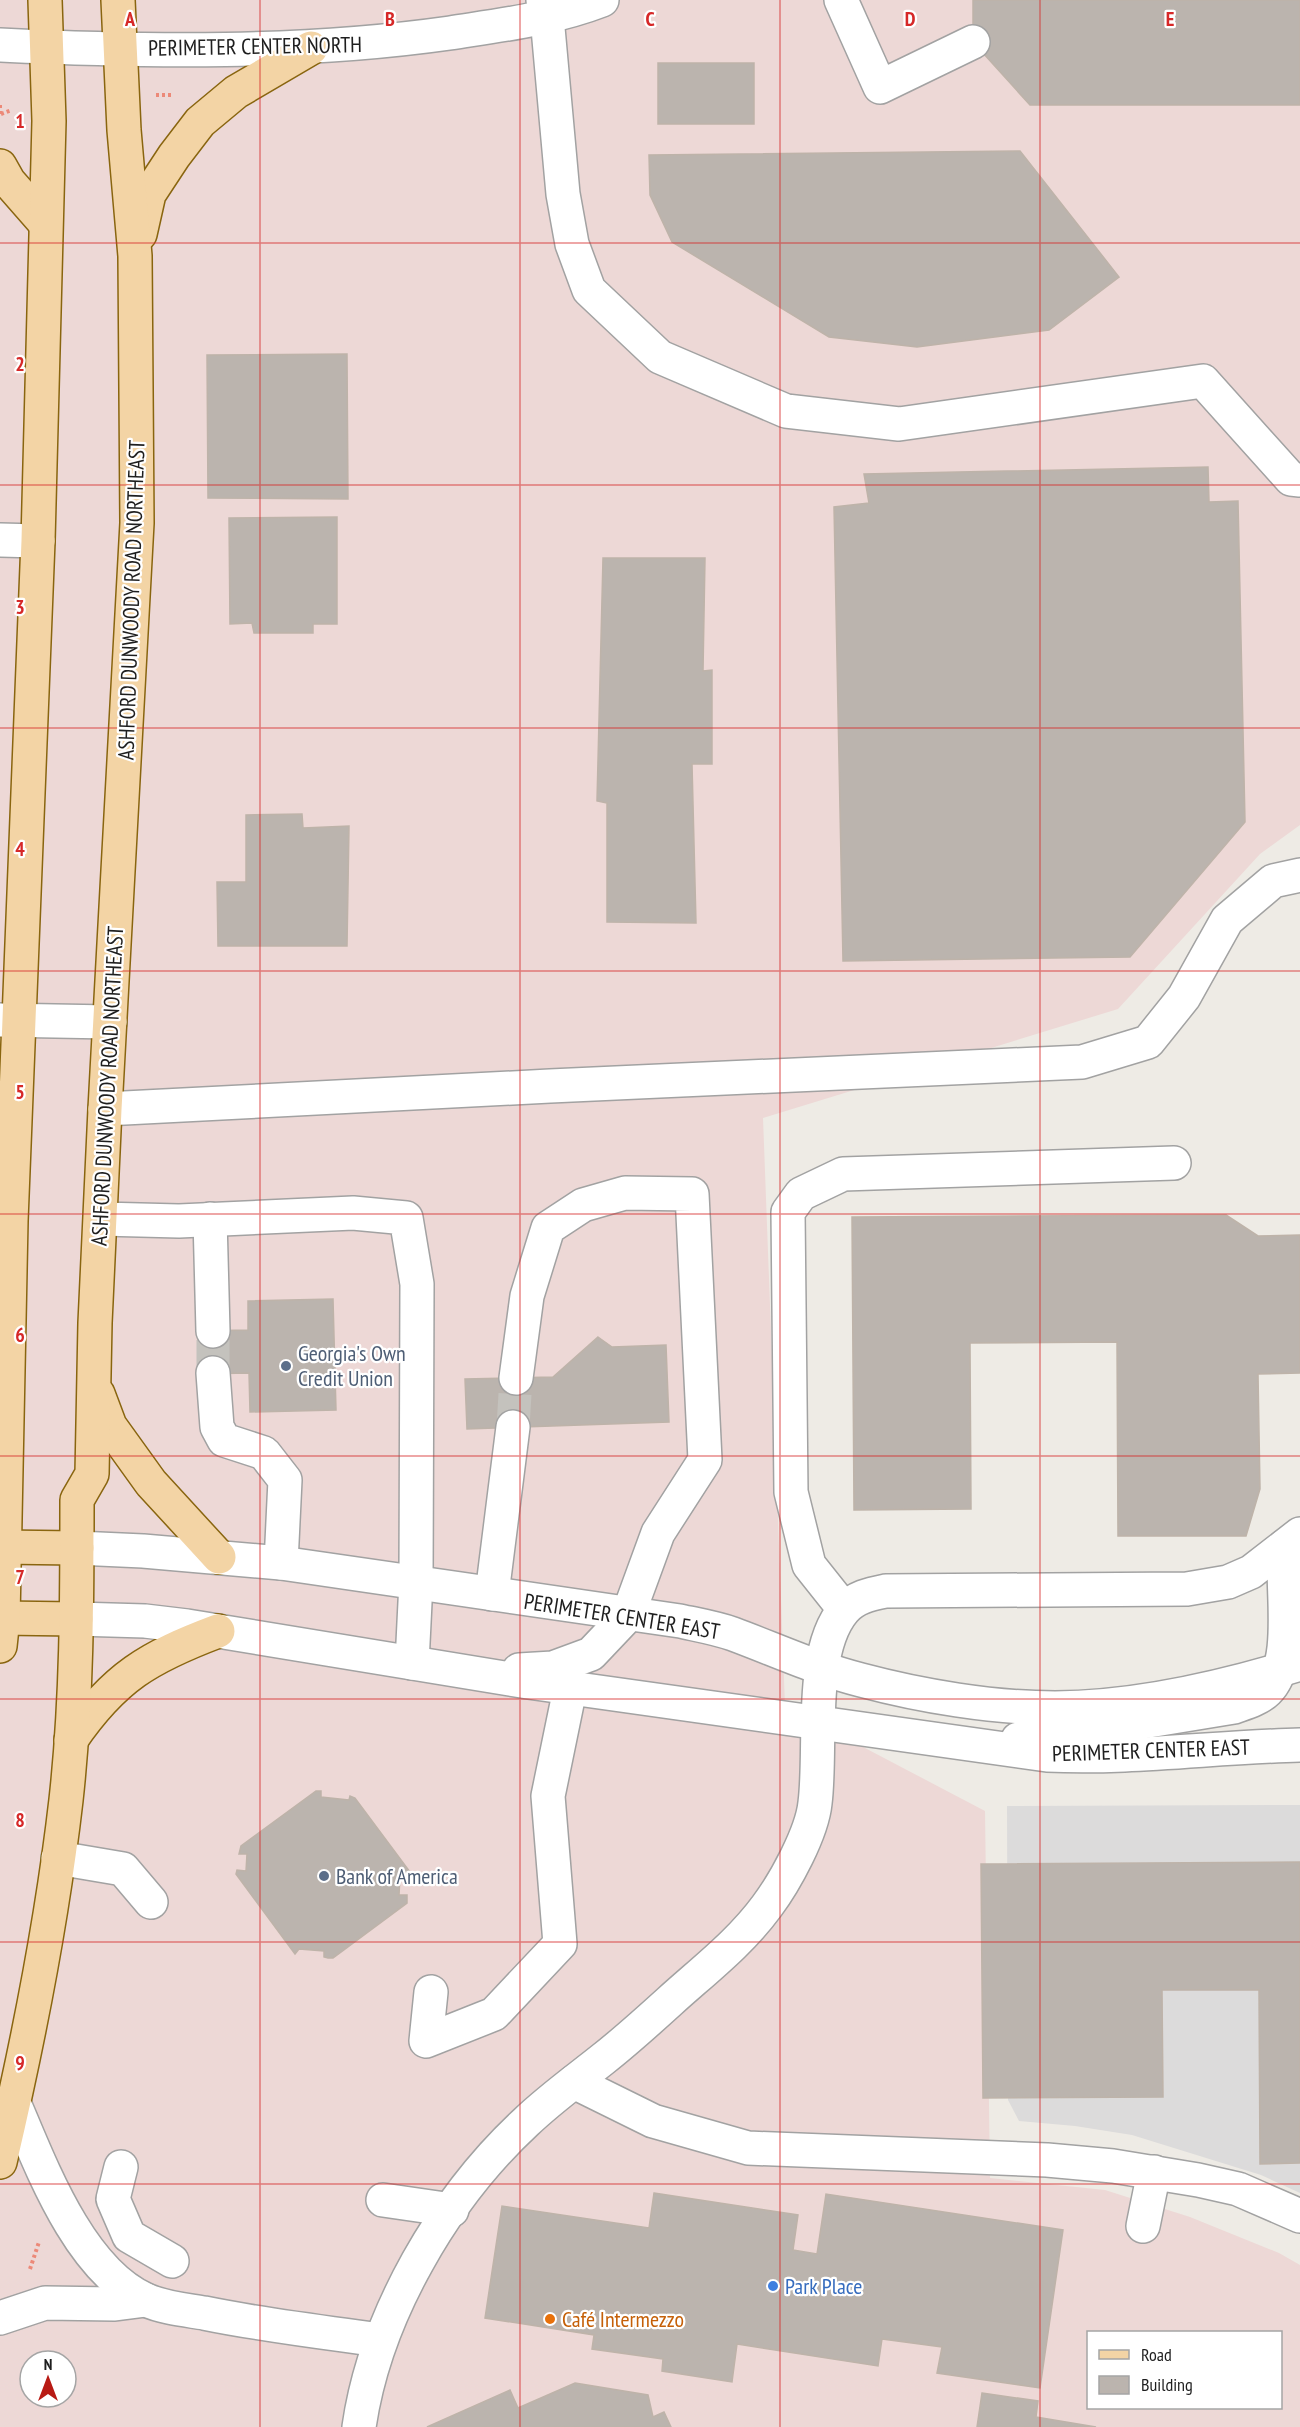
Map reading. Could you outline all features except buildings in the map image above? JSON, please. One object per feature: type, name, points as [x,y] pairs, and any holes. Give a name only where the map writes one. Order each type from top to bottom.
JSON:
[{"type":"main road","points":[[45,0],[49,120],[38,541],[9,1020],[1,1628],[76,1619]]},
{"type":"main road","name":"ASHFORD DUNWOODY ROAD NORTHEAST","points":[[0,2162],[41,1964],[58,1858],[71,1740],[76,1619],[77,1500],[92,1474],[105,1109],[137,523],[135,256],[118,47],[118,0]]},
{"type":"main road","points":[[135,256],[149,194],[200,122],[236,92],[310,48]]},
{"type":"main road","points":[[0,166],[9,182],[45,223]]},
{"type":"main road","points":[[94,1381],[110,1426],[162,1497],[219,1557]]},
{"type":"main road","points":[[2,1548],[77,1548]]},
{"type":"main road","points":[[71,1740],[100,1701],[123,1679],[148,1661],[180,1645],[218,1631]]},
{"type":"street","name":"PERIMETER CENTER NORTH","points":[[0,45],[171,50],[310,48],[407,39],[545,8],[602,0]]},
{"type":"street","points":[[841,0],[880,87],[973,42]]},
{"type":"street","points":[[545,8],[562,194],[572,244],[589,290],[660,357],[786,411],[898,424],[1203,381],[1291,480],[1300,480]]},
{"type":"street","points":[[0,540],[38,541]]},
{"type":"street","points":[[105,1109],[562,1085],[1082,1062],[1148,1042],[1184,997],[1227,920],[1273,881],[1300,874]]},
{"type":"street","points":[[9,1020],[110,1022]]},
{"type":"street","points":[[844,1609],[809,1565],[791,1492],[788,1212],[794,1203],[801,1194],[843,1174],[1174,1163]]},
{"type":"street","points":[[466,1673],[553,1668],[591,1654],[628,1615],[658,1533],[705,1460],[692,1194],[625,1193],[583,1205],[548,1228],[527,1296],[516,1378]]},
{"type":"street","points":[[100,1220],[210,1220],[352,1213],[406,1218],[417,1284],[416,1582],[412,1664]]},
{"type":"street","points":[[210,1220],[213,1331]]},
{"type":"street","points":[[213,1373],[217,1427],[224,1440],[264,1453],[285,1480],[281,1563]]},
{"type":"street","points":[[492,1594],[513,1427]]},
{"type":"street","points":[[359,2427],[368,2379],[392,2310],[432,2238],[480,2172],[526,2122],[635,2032],[728,1948],[767,1907],[791,1866],[815,1805],[821,1668],[834,1624],[844,1609],[855,1600],[869,1594],[886,1591],[1187,1588],[1228,1582],[1251,1572],[1293,1540]]},
{"type":"street","points":[[965,1744],[1124,1725],[1234,1707],[1267,1692],[1290,1667],[1283,1590],[1293,1540]]},
{"type":"street","name":"PERIMETER CENTER EAST","points":[[77,1548],[281,1563],[680,1621],[730,1633],[821,1668],[907,1690],[1018,1706],[1055,1708],[1104,1705],[1184,1693],[1290,1667]]},
{"type":"street","name":"PERIMETER CENTER EAST","points":[[76,1619],[145,1621],[218,1631],[570,1689],[1047,1755],[1115,1757],[1300,1745]]},
{"type":"street","points":[[431,1992],[426,2041],[494,2014],[560,1944],[548,1796],[570,1689]]},
{"type":"street","points":[[58,1858],[123,1869],[151,1902]]},
{"type":"street","points":[[574,2082],[653,2121],[748,2148],[1080,2162],[1154,2172],[1238,2189],[1300,2216]]},
{"type":"street","points":[[14,2103],[46,2181],[73,2227],[98,2261],[118,2281],[146,2300]]},
{"type":"street","points":[[121,2167],[113,2199],[129,2236],[172,2261]]},
{"type":"street","points":[[1143,2226],[1154,2172]]},
{"type":"street","points":[[383,2200],[452,2210]]},
{"type":"street","points":[[0,2318],[45,2303],[115,2304],[146,2300],[218,2316],[380,2340]]},
{"type":"path","points":[[156,95],[171,95]]},
{"type":"path","points":[[0,105],[0,116]]},
{"type":"path","points":[[32,2280],[30,2269],[41,2234]]},
{"type":"shaded area","points":[[0,0],[1300,0],[1300,825],[1260,854],[1118,1009],[763,1118],[785,1706],[985,1811],[990,2178],[1105,2190],[1190,2217],[1279,2253],[1300,2265],[1300,2427],[0,2427]]},
{"type":"shaded area","points":[[1300,1805],[1300,2193],[1261,2175],[1132,2135],[1075,2126],[1019,2121],[1008,2100],[1007,1806]]},
{"type":"tunnel","points":[[213,1331],[213,1373]]},
{"type":"tunnel","points":[[513,1427],[516,1378]]},
{"type":"place","name":"Georgia's Own Credit Union","points":[[286,1366]]},
{"type":"place","name":"Bank of America","points":[[324,1876]]},
{"type":"place","name":"Park Place","points":[[773,2286]]},
{"type":"place","name":"Café Intermezzo","points":[[550,2319]]}]
